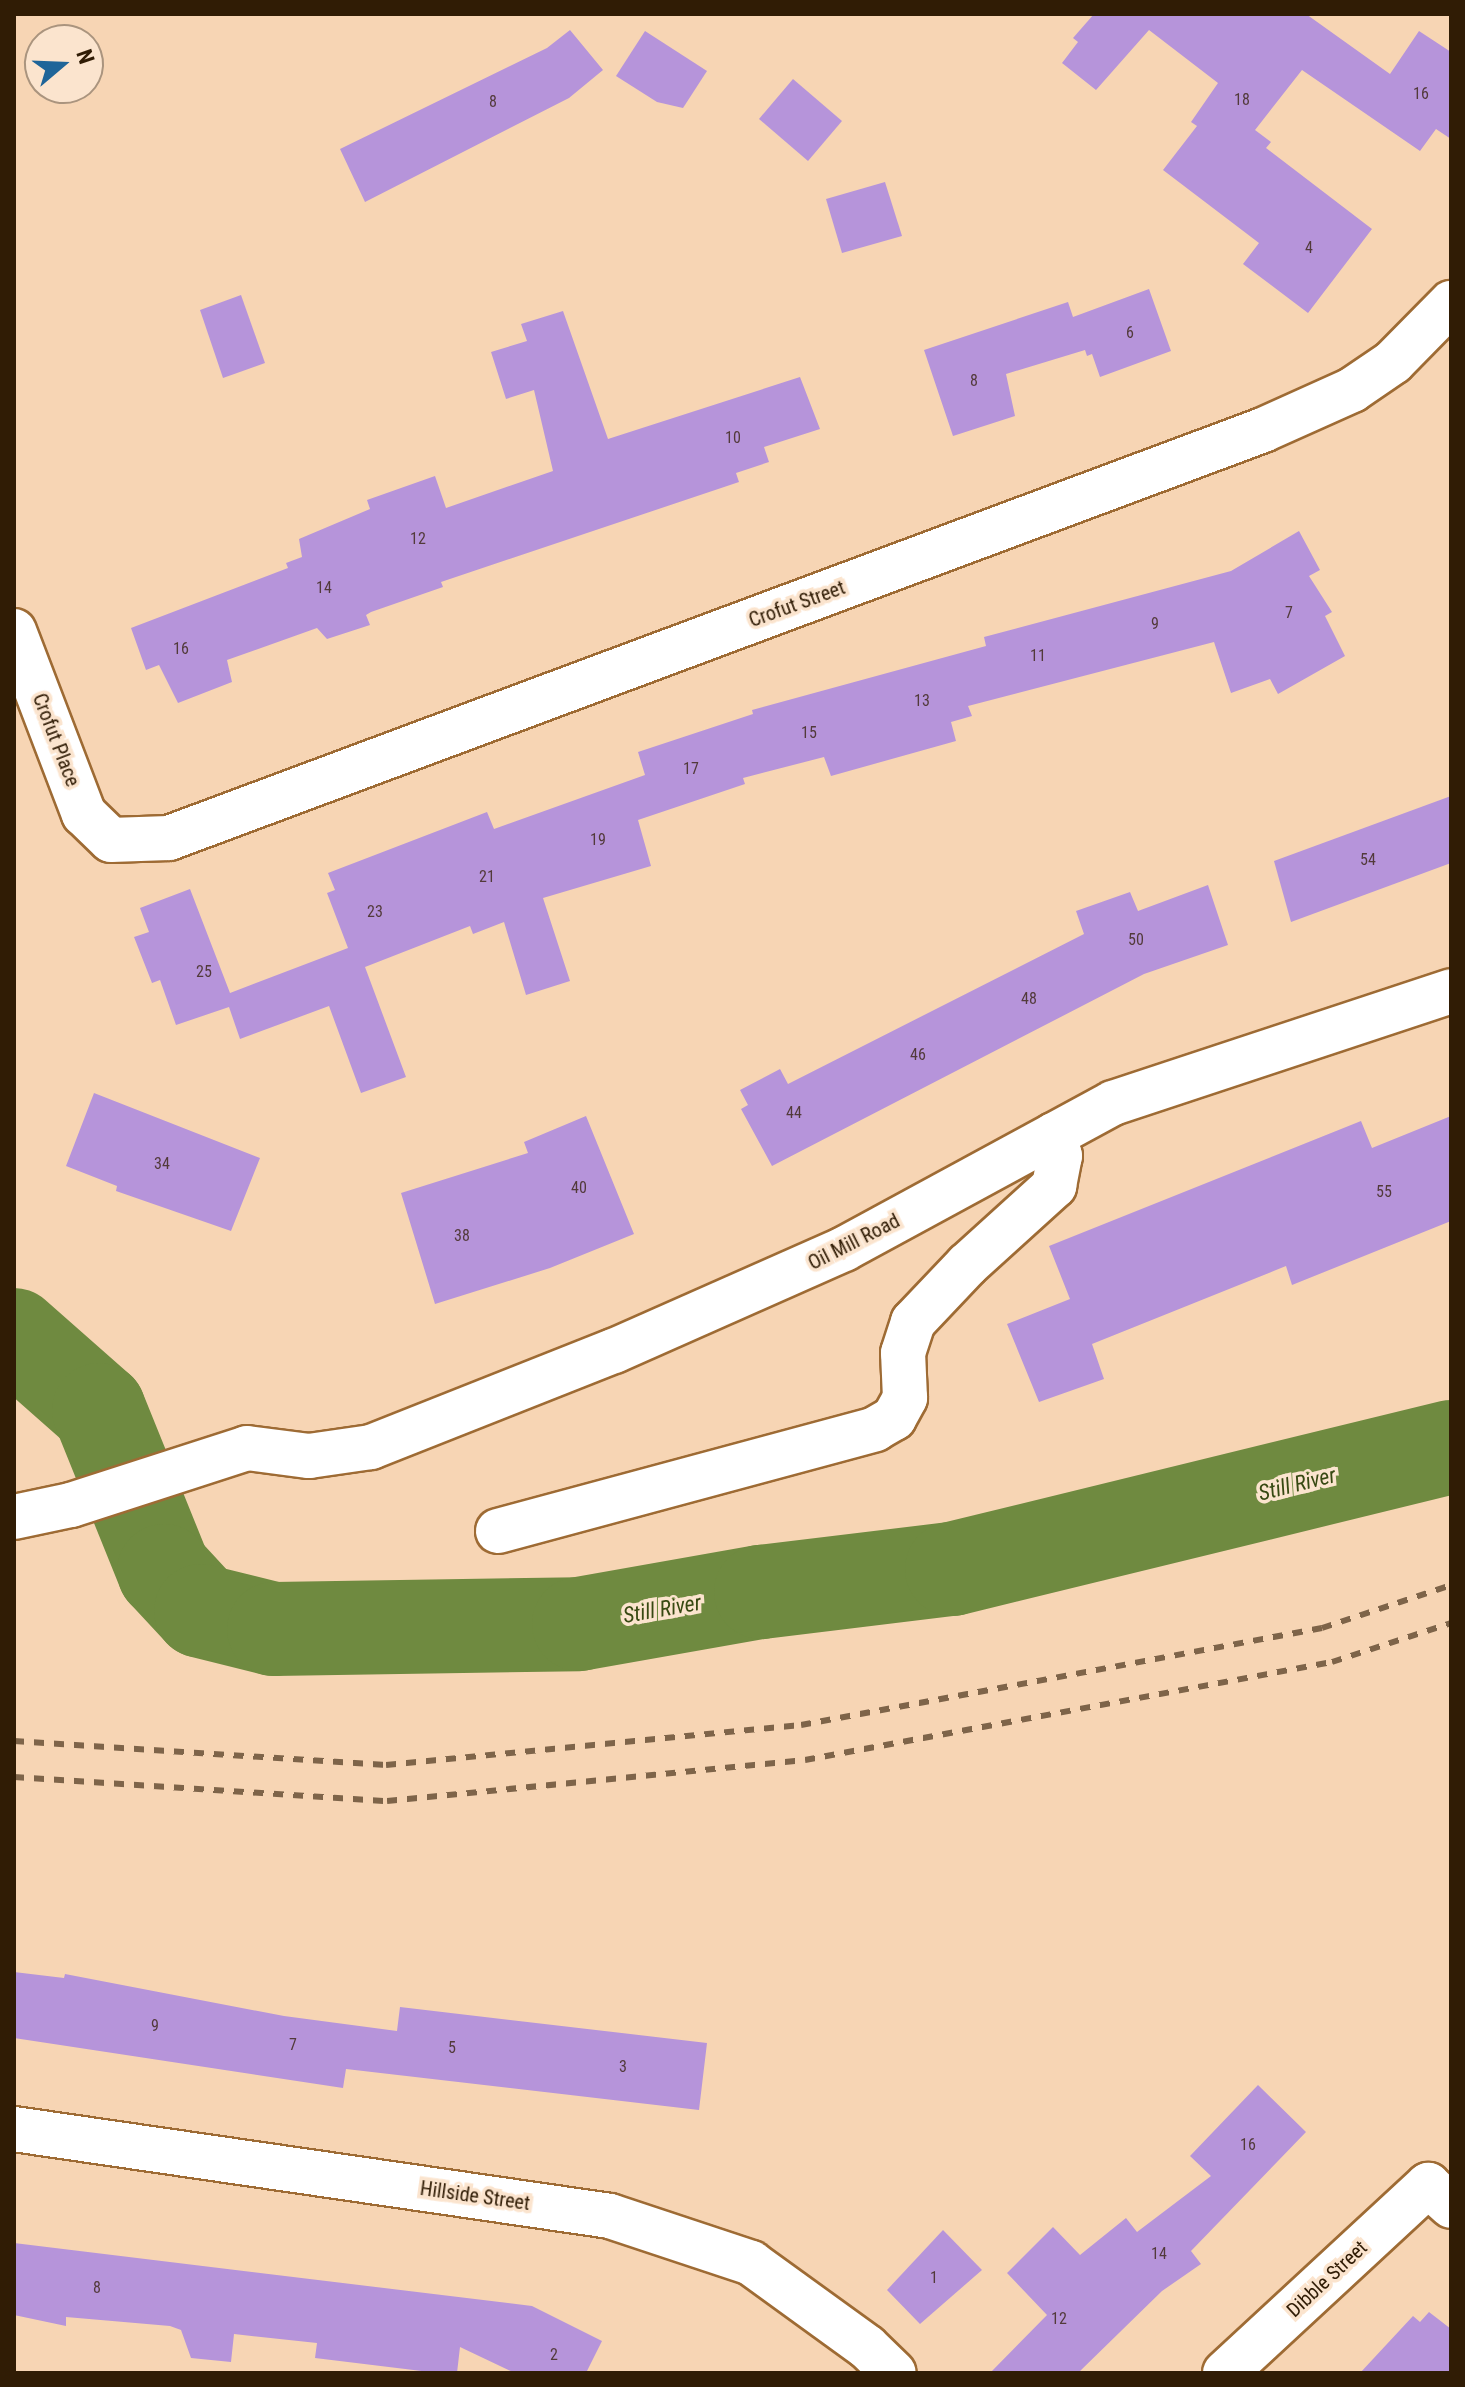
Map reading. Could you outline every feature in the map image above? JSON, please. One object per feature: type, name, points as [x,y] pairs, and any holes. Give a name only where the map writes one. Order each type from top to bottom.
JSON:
[{"type":"street","name":"Crofut Street","points":[[111,840],[169,838],[1263,430],[1352,390],[1383,369],[1451,303]]},
{"type":"street","name":"Crofut Place","points":[[14,631],[84,814],[111,840]]},
{"type":"street","name":"Oil Mill Road","points":[[14,1517],[71,1505],[189,1464],[247,1448],[309,1456],[371,1447],[614,1351],[844,1249],[1113,1103],[1451,991]]},
{"type":"street","points":[[498,1531],[875,1429],[894,1418],[905,1398],[903,1353],[913,1322],[967,1265],[1054,1186],[1060,1156],[1054,1135]]},
{"type":"street","name":"Hillside Street","points":[[14,2129],[610,2216],[751,2263],[867,2347],[894,2373]]},
{"type":"street","name":"Dibble Street","points":[[1225,2373],[1440,2196]]},
{"type":"building","points":[[1094,14],[1306,14],[1390,74],[1419,31],[1451,52],[1451,139],[1436,129],[1420,151],[1302,70],[1255,130],[1271,142],[1266,148],[1372,229],[1308,313],[1243,264],[1259,243],[1163,170],[1197,126],[1191,122],[1218,83],[1149,30],[1096,90],[1062,63],[1078,42],[1073,38]]},
{"type":"building","points":[[570,30],[603,70],[569,98],[365,202],[340,149],[547,48]]},
{"type":"building","points":[[645,31],[707,71],[683,108],[657,102],[616,76]]},
{"type":"building","points":[[793,79],[842,121],[808,161],[759,119]]},
{"type":"building","points":[[885,182],[902,236],[842,253],[826,199]]},
{"type":"building","points":[[1149,289],[1171,351],[1100,377],[1092,354],[1087,356],[1085,350],[1006,374],[1015,416],[953,436],[924,350],[1068,302],[1073,317]]},
{"type":"building","points":[[241,295],[265,363],[223,378],[200,310]]},
{"type":"building","points":[[563,311],[608,439],[800,377],[820,429],[764,447],[769,462],[736,473],[739,482],[441,582],[443,587],[366,615],[370,625],[327,639],[317,628],[227,660],[232,682],[178,703],[159,665],[146,670],[131,628],[288,568],[286,563],[302,557],[299,539],[370,509],[367,500],[435,476],[446,508],[553,471],[534,390],[506,399],[491,352],[527,341],[521,324]]},
{"type":"building","points":[[1299,531],[1320,570],[1309,576],[1332,612],[1325,616],[1345,656],[1278,694],[1270,679],[1231,693],[1214,642],[968,706],[972,716],[951,722],[956,741],[831,776],[824,757],[743,778],[745,784],[638,820],[651,866],[543,898],[570,981],[526,995],[504,922],[473,934],[470,926],[365,967],[406,1077],[361,1093],[329,1006],[240,1039],[229,1007],[176,1025],[160,980],[152,983],[134,937],[149,932],[140,908],[190,889],[230,993],[348,948],[327,893],[335,890],[328,873],[487,812],[494,829],[645,775],[638,752],[753,714],[752,710],[986,646],[984,637],[1231,571]]},
{"type":"building","points":[[1451,796],[1451,863],[1291,922],[1274,861]]},
{"type":"building","points":[[1208,885],[1228,945],[1144,974],[772,1166],[741,1109],[748,1105],[740,1090],[780,1069],[788,1084],[1084,934],[1076,911],[1130,892],[1138,911]]},
{"type":"building","points":[[94,1093],[260,1158],[231,1231],[116,1191],[117,1186],[66,1166]]},
{"type":"building","points":[[586,1116],[634,1234],[550,1268],[435,1304],[401,1193],[528,1153],[524,1142]]},
{"type":"building","points":[[1451,1116],[1451,1221],[1292,1285],[1286,1266],[1092,1344],[1104,1379],[1039,1402],[1007,1324],[1070,1299],[1049,1246],[1361,1121],[1372,1148]]},
{"type":"building","points":[[14,1972],[64,1978],[65,1974],[284,2016],[397,2031],[400,2007],[707,2043],[699,2110],[346,2069],[343,2088],[14,2038]]},
{"type":"building","points":[[1258,2085],[1306,2132],[1191,2251],[1201,2264],[1162,2291],[1078,2373],[990,2373],[1047,2315],[1007,2273],[1053,2227],[1080,2255],[1126,2218],[1137,2232],[1211,2176],[1190,2156]]},
{"type":"building","points":[[943,2230],[982,2270],[920,2324],[887,2290]]},
{"type":"building","points":[[14,2243],[532,2306],[602,2341],[586,2373],[515,2373],[460,2347],[457,2373],[438,2373],[315,2358],[317,2343],[234,2334],[231,2362],[191,2358],[181,2330],[170,2326],[66,2317],[66,2326],[14,2315]]},
{"type":"building","points":[[1429,2312],[1451,2329],[1451,2373],[1360,2373],[1413,2316],[1420,2322]]},
{"type":"waterway","name":"Still River","points":[[14,1335],[99,1410],[164,1571],[201,1611],[274,1629],[579,1624],[761,1592],[952,1569],[1451,1447]]},
{"type":"railway","points":[[14,1741],[386,1765],[801,1725],[1322,1628],[1451,1585]]},
{"type":"railway","points":[[14,1777],[387,1801],[805,1760],[1332,1662],[1451,1623]]}]
